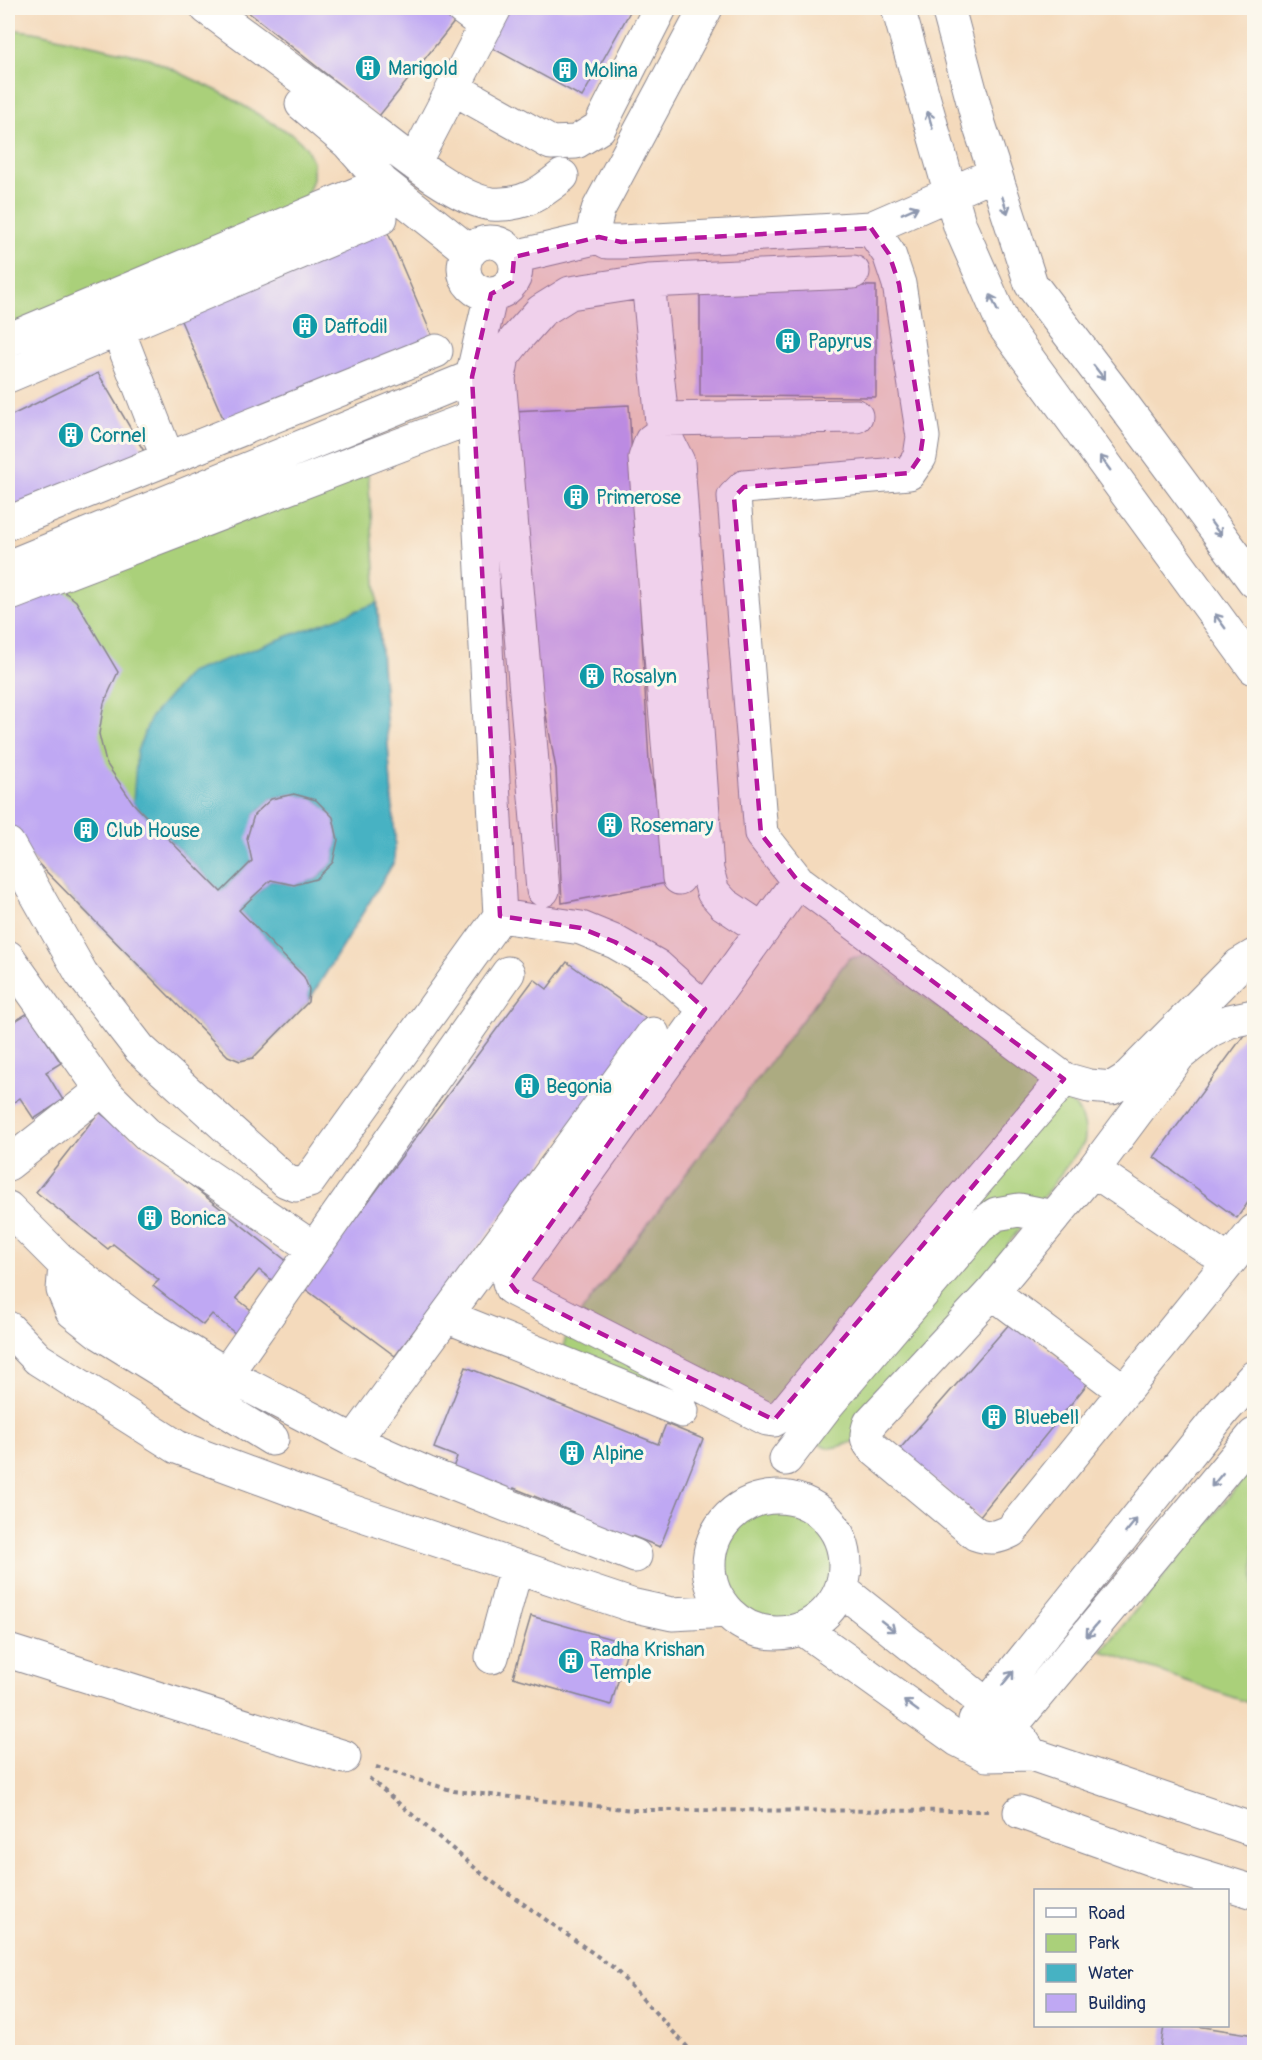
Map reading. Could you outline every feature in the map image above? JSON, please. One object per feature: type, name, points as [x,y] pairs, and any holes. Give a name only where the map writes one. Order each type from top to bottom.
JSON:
[{"type":"street","points":[[185,8],[348,143],[383,183],[470,252]]},
{"type":"street","points":[[207,8],[414,163],[463,194],[492,204],[517,203],[539,195],[562,176]]},
{"type":"street","points":[[453,88],[551,143],[576,142],[599,128],[660,8]]},
{"type":"street","points":[[706,8],[598,210],[594,226],[599,237],[607,242],[871,228],[996,174]]},
{"type":"street","points":[[898,8],[960,226],[1004,326],[1254,668]]},
{"type":"street","points":[[948,8],[979,124],[1031,284],[1254,581]]},
{"type":"street","points":[[414,163],[453,88],[481,14]]},
{"type":"street","points":[[8,340],[383,183]]},
{"type":"street","points":[[8,376],[381,218]]},
{"type":"street","points":[[871,228],[889,254],[899,284],[923,437],[920,457],[909,473],[744,487],[734,497],[761,834],[798,881],[1064,1078],[1089,1086],[1112,1088],[1125,1080],[1239,964],[1254,956]]},
{"type":"street","points":[[514,256],[599,237]]},
{"type":"street","points":[[493,242],[502,244],[514,256],[516,274],[512,282],[499,292],[491,294],[476,289],[466,276],[466,260],[470,252],[476,246],[493,242]]},
{"type":"street","points":[[543,890],[499,378],[503,356],[541,311],[570,293],[648,281],[853,272]]},
{"type":"street","points":[[648,281],[663,425],[678,462],[707,870],[713,892],[724,904],[763,930]]},
{"type":"street","points":[[8,844],[81,973],[140,1049],[286,1181],[296,1185],[309,1181],[500,916],[472,377],[491,294]]},
{"type":"street","points":[[117,328],[168,459]]},
{"type":"street","points":[[8,523],[436,351]]},
{"type":"street","points":[[8,567],[472,377]]},
{"type":"street","points":[[663,425],[856,416]]},
{"type":"street","points":[[8,595],[473,417]]},
{"type":"street","points":[[663,425],[651,441],[645,458],[679,878]]},
{"type":"street","points":[[798,881],[509,1282],[516,1292],[739,1406],[774,1420],[784,1413],[1064,1078]]},
{"type":"street","points":[[500,916],[582,928],[615,942],[657,966],[705,1009]]},
{"type":"street","points":[[8,957],[102,1090],[149,1136],[313,1248]]},
{"type":"street","points":[[226,1374],[508,973]]},
{"type":"street","points":[[1254,1016],[1230,1021],[1209,1031],[1179,1055],[1093,1170],[992,1292],[870,1424],[866,1435],[873,1448],[976,1534],[987,1538],[998,1538],[1011,1531],[1254,1231]]},
{"type":"street","points":[[354,1441],[653,1034]]},
{"type":"street","points":[[8,1164],[102,1090]]},
{"type":"street","points":[[1093,1170],[1229,1262]]},
{"type":"street","points":[[8,1208],[65,1265],[132,1316],[226,1374],[354,1441],[426,1473],[635,1556]]},
{"type":"street","points":[[786,1459],[828,1404],[980,1227],[996,1214],[1019,1210],[1054,1217]]},
{"type":"street","points":[[65,1265],[63,1290],[72,1311],[100,1333],[275,1433],[255,1476]]},
{"type":"street","points":[[992,1292],[1124,1391]]},
{"type":"street","points":[[446,1316],[682,1411]]},
{"type":"street","points":[[8,1328],[38,1359],[177,1447],[339,1507],[516,1568],[650,1610],[672,1614],[727,1611]]},
{"type":"street","points":[[958,1740],[1224,1410],[1254,1377]]},
{"type":"street","points":[[987,1755],[1254,1435],[1224,1410]]},
{"type":"street","points":[[774,1420],[786,1459],[790,1497]]},
{"type":"street","points":[[766,1497],[790,1497],[809,1504],[825,1516],[837,1532],[845,1551],[846,1570],[842,1590],[833,1606],[803,1629],[783,1634],[762,1632],[743,1624],[717,1599],[711,1584],[709,1561],[714,1539],[727,1520],[745,1505],[766,1497]]},
{"type":"street","points":[[492,1657],[516,1568]]},
{"type":"street","points":[[842,1590],[1012,1725],[1030,1754]]},
{"type":"street","points":[[803,1629],[958,1740],[987,1755],[1030,1754],[1254,1830]]},
{"type":"street","points":[[8,1652],[344,1757]]},
{"type":"street","points":[[1020,1812],[1173,1867],[1254,1892]]},
{"type":"path","points":[[344,1757],[454,1791],[633,1810],[1020,1812]]},
{"type":"path","points":[[344,1757],[487,1878],[614,1968],[692,2052]]},
{"type":"highlighted area","points":[[871,228],[889,254],[899,284],[923,437],[920,457],[909,473],[744,487],[734,497],[761,834],[798,881],[1064,1079],[774,1420],[516,1291],[509,1282],[705,1009],[657,966],[615,942],[581,928],[500,916],[472,377],[491,294],[512,282],[514,257],[599,237],[621,242]]},
{"type":"green space","points":[[8,29],[34,32],[149,58],[222,93],[293,135],[306,147],[313,162],[313,179],[307,195],[295,207],[8,327]]},
{"type":"green space","points":[[368,474],[395,837],[394,862],[308,1002],[253,1058],[240,1061],[228,1056],[22,847],[8,821],[8,602]]},
{"type":"green space","points":[[868,956],[1076,1107],[1084,1124],[1084,1143],[867,1432],[850,1443],[830,1448],[569,1355],[564,1345],[567,1331],[849,958]]},
{"type":"green space","points":[[1254,1466],[1254,1705],[1102,1651]]},
{"type":"green space","points":[[777,1501],[801,1506],[821,1519],[834,1539],[839,1563],[834,1587],[821,1607],[801,1620],[777,1625],[753,1620],[733,1607],[720,1587],[715,1563],[720,1539],[733,1519],[753,1506]]},
{"type":"water","points":[[377,603],[395,837],[394,862],[308,1002],[309,989],[304,977],[239,910],[271,880],[294,885],[317,879],[333,862],[338,840],[333,817],[316,800],[294,794],[271,799],[254,815],[252,861],[221,892],[133,803],[137,751],[151,717],[189,673]]},
{"type":"building","name":"Marigold","points":[[243,8],[439,8],[455,21],[379,116]]},
{"type":"building","name":"Molina","points":[[505,8],[632,8],[582,97],[485,44]]},
{"type":"building","name":"Daffodil","points":[[385,226],[433,338],[226,425],[178,314]]},
{"type":"building","name":"Papyrus","points":[[700,285],[876,286],[876,397],[700,396]]},
{"type":"building","name":"Cornel","points":[[98,373],[145,453],[8,510],[8,417]]},
{"type":"building","points":[[629,405],[649,762],[672,882],[562,903],[556,769],[523,590],[513,411]]},
{"type":"building","name":"Club House","points":[[62,590],[76,601],[118,672],[104,703],[99,734],[106,763],[133,803],[221,892],[252,861],[247,838],[254,815],[271,799],[294,794],[316,800],[333,817],[338,840],[333,862],[316,879],[294,885],[271,880],[239,910],[304,977],[309,989],[308,1002],[253,1058],[240,1061],[228,1056],[22,847],[8,821],[8,602]]},
{"type":"building","points":[[567,962],[649,1021],[395,1356],[304,1288],[534,979],[547,989]]},
{"type":"building","points":[[28,1013],[61,1063],[46,1072],[63,1100],[34,1119],[20,1098],[8,1106],[8,1015],[12,1023]]},
{"type":"building","points":[[1250,1027],[1254,1030],[1254,1194],[1237,1218],[1154,1157]]},
{"type":"building","name":"Bonica","points":[[99,1112],[293,1266],[278,1285],[259,1270],[236,1298],[255,1313],[237,1335],[212,1314],[203,1325],[153,1286],[159,1280],[113,1244],[108,1249],[36,1192]]},
{"type":"building","name":"Bluebell","points":[[1011,1322],[1088,1383],[979,1517],[898,1451]]},
{"type":"building","name":"Alpine","points":[[466,1367],[658,1444],[666,1424],[703,1439],[660,1547],[632,1536],[629,1546],[568,1522],[573,1512],[514,1488],[510,1497],[451,1473],[457,1457],[434,1448]]},
{"type":"building","name":"Radha Krishan Temple","points":[[531,1616],[629,1644],[611,1705],[513,1677]]},
{"type":"building","points":[[1164,2027],[1203,2027],[1254,2035],[1254,2052],[1160,2052]]},
{"type":"place","name":"Marigold","points":[[368,68]]},
{"type":"place","name":"Molina","points":[[565,70]]},
{"type":"place","name":"Daffodil","points":[[305,326]]},
{"type":"place","name":"Papyrus","points":[[788,341]]},
{"type":"place","name":"Cornel","points":[[71,435]]},
{"type":"place","name":"Primerose","points":[[576,497]]},
{"type":"place","name":"Rosalyn","points":[[592,676]]},
{"type":"place","name":"Rosemary","points":[[610,825]]},
{"type":"place","name":"Club House","points":[[86,830]]},
{"type":"place","name":"Begonia","points":[[527,1086]]},
{"type":"place","name":"Bonica","points":[[150,1218]]},
{"type":"place","name":"Bluebell","points":[[994,1417]]},
{"type":"place","name":"Alpine","points":[[572,1453]]},
{"type":"place","name":"Radha Krishan Temple","points":[[571,1661]]}]
